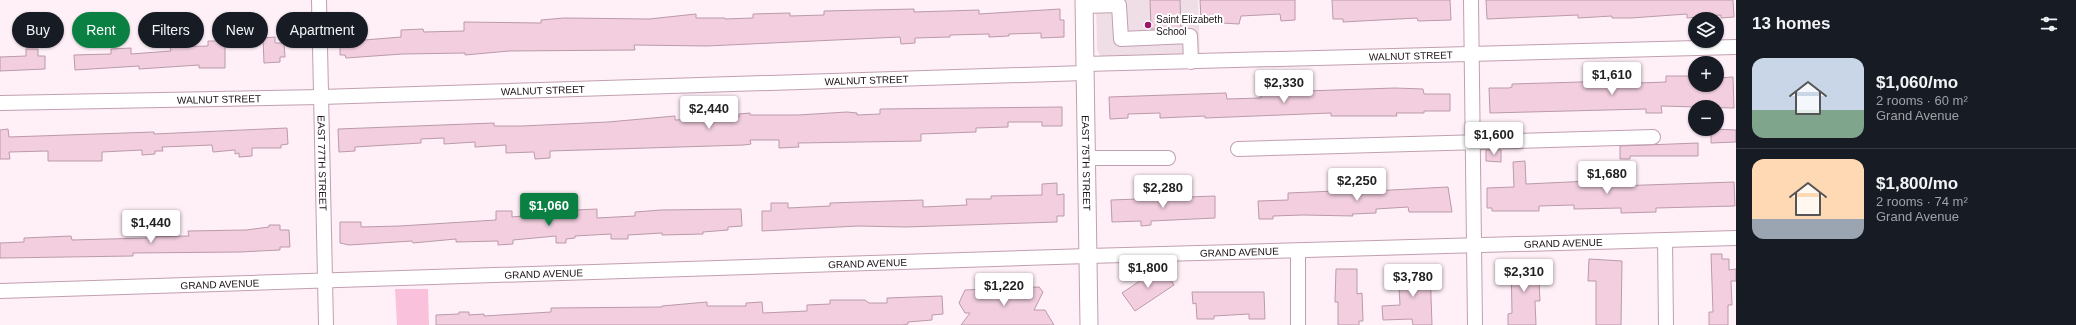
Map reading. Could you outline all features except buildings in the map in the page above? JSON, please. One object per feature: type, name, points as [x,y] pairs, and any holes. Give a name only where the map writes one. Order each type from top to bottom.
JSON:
[{"type":"main road","name":"EAST 75TH STREET","points":[[1084,3],[1090,325]]},
{"type":"street","name":"EAST 77TH STREET","points":[[319,0],[326,325]]},
{"type":"street","points":[[1471,0],[1475,325]]},
{"type":"street","points":[[1084,3],[1119,5],[1121,39],[1190,36],[1191,62]]},
{"type":"street","name":"WALNUT STREET","points":[[0,103],[321,97],[1085,69],[1191,62],[1736,47]]},
{"type":"street","points":[[1238,149],[1653,137]]},
{"type":"street","points":[[1087,158],[1168,158]]},
{"type":"street","name":"GRAND AVENUE","points":[[0,291],[1088,256],[1736,238]]},
{"type":"street","points":[[1665,240],[1666,325]]},
{"type":"street","points":[[1298,251],[1298,325]]},
{"type":"shaded area","name":"Saint Elizabeth School","points":[[1096,0],[1198,0],[1200,54],[1100,56],[1097,50]]},
{"type":"shaded area","points":[[395,289],[428,289],[429,325],[397,325]]},
{"type":"place","name":"Saint Elizabeth School","points":[[1148,25]]}]
